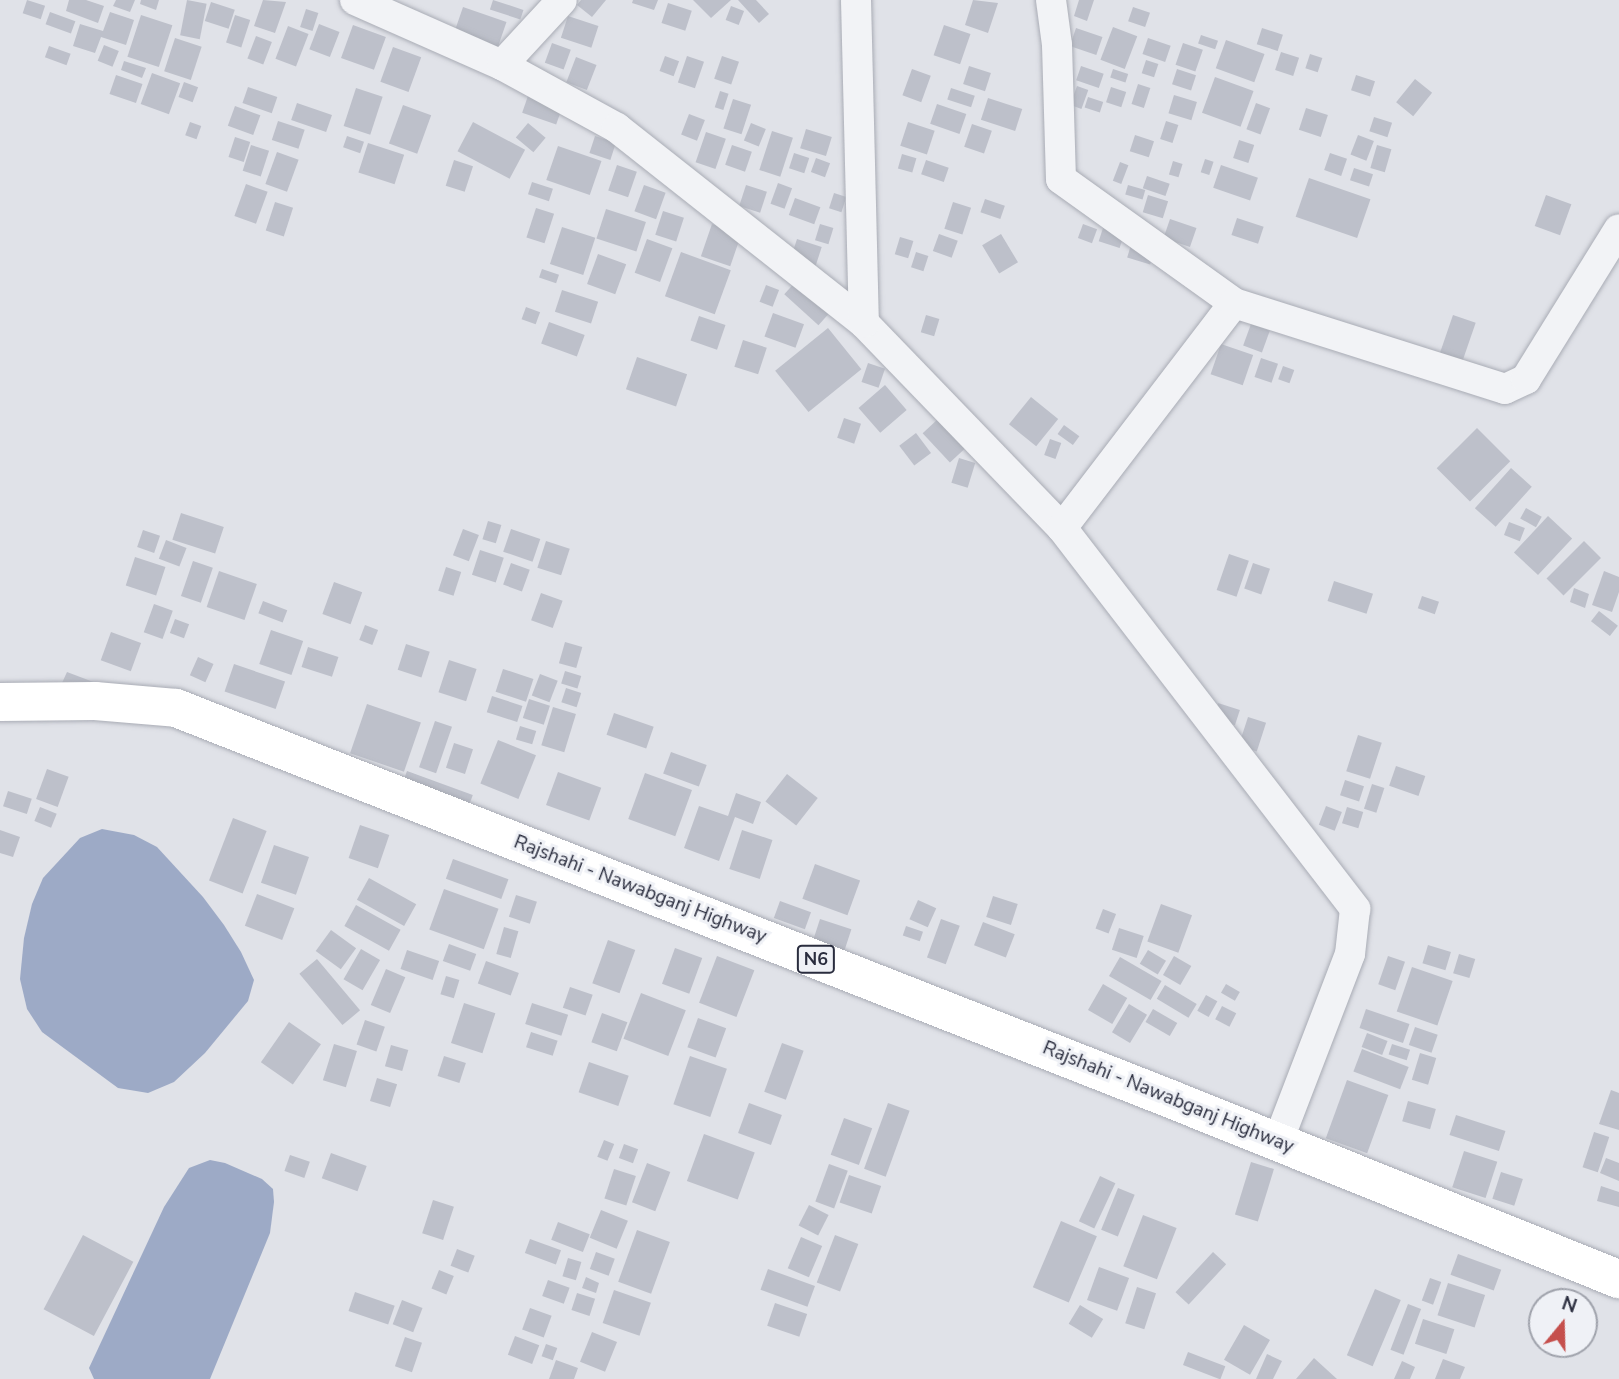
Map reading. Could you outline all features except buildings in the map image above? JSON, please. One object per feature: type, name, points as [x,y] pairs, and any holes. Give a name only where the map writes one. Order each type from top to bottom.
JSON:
[{"type":"highway","name":"Rajshahi - Nawabganj Highway","points":[[0,702],[95,701],[176,708],[1619,1279]]},
{"type":"street","points":[[355,0],[502,65],[617,128],[864,324],[1062,528],[1355,909],[1350,954],[1278,1142]]},
{"type":"street","points":[[502,65],[562,0]]},
{"type":"street","points":[[856,0],[864,324]]},
{"type":"street","points":[[1051,0],[1056,45],[1062,179],[1234,303],[1505,389],[1526,379],[1619,229]]},
{"type":"street","points":[[1062,528],[1234,303]]},
{"type":"water","points":[[102,829],[134,835],[157,847],[203,897],[224,925],[254,980],[248,1001],[205,1053],[174,1082],[148,1093],[118,1088],[42,1032],[27,1009],[20,979],[24,938],[32,904],[43,878],[80,838]]},
{"type":"water","points":[[210,1160],[225,1163],[262,1179],[273,1189],[274,1202],[270,1233],[210,1379],[94,1379],[89,1368],[164,1207],[189,1168]]}]
